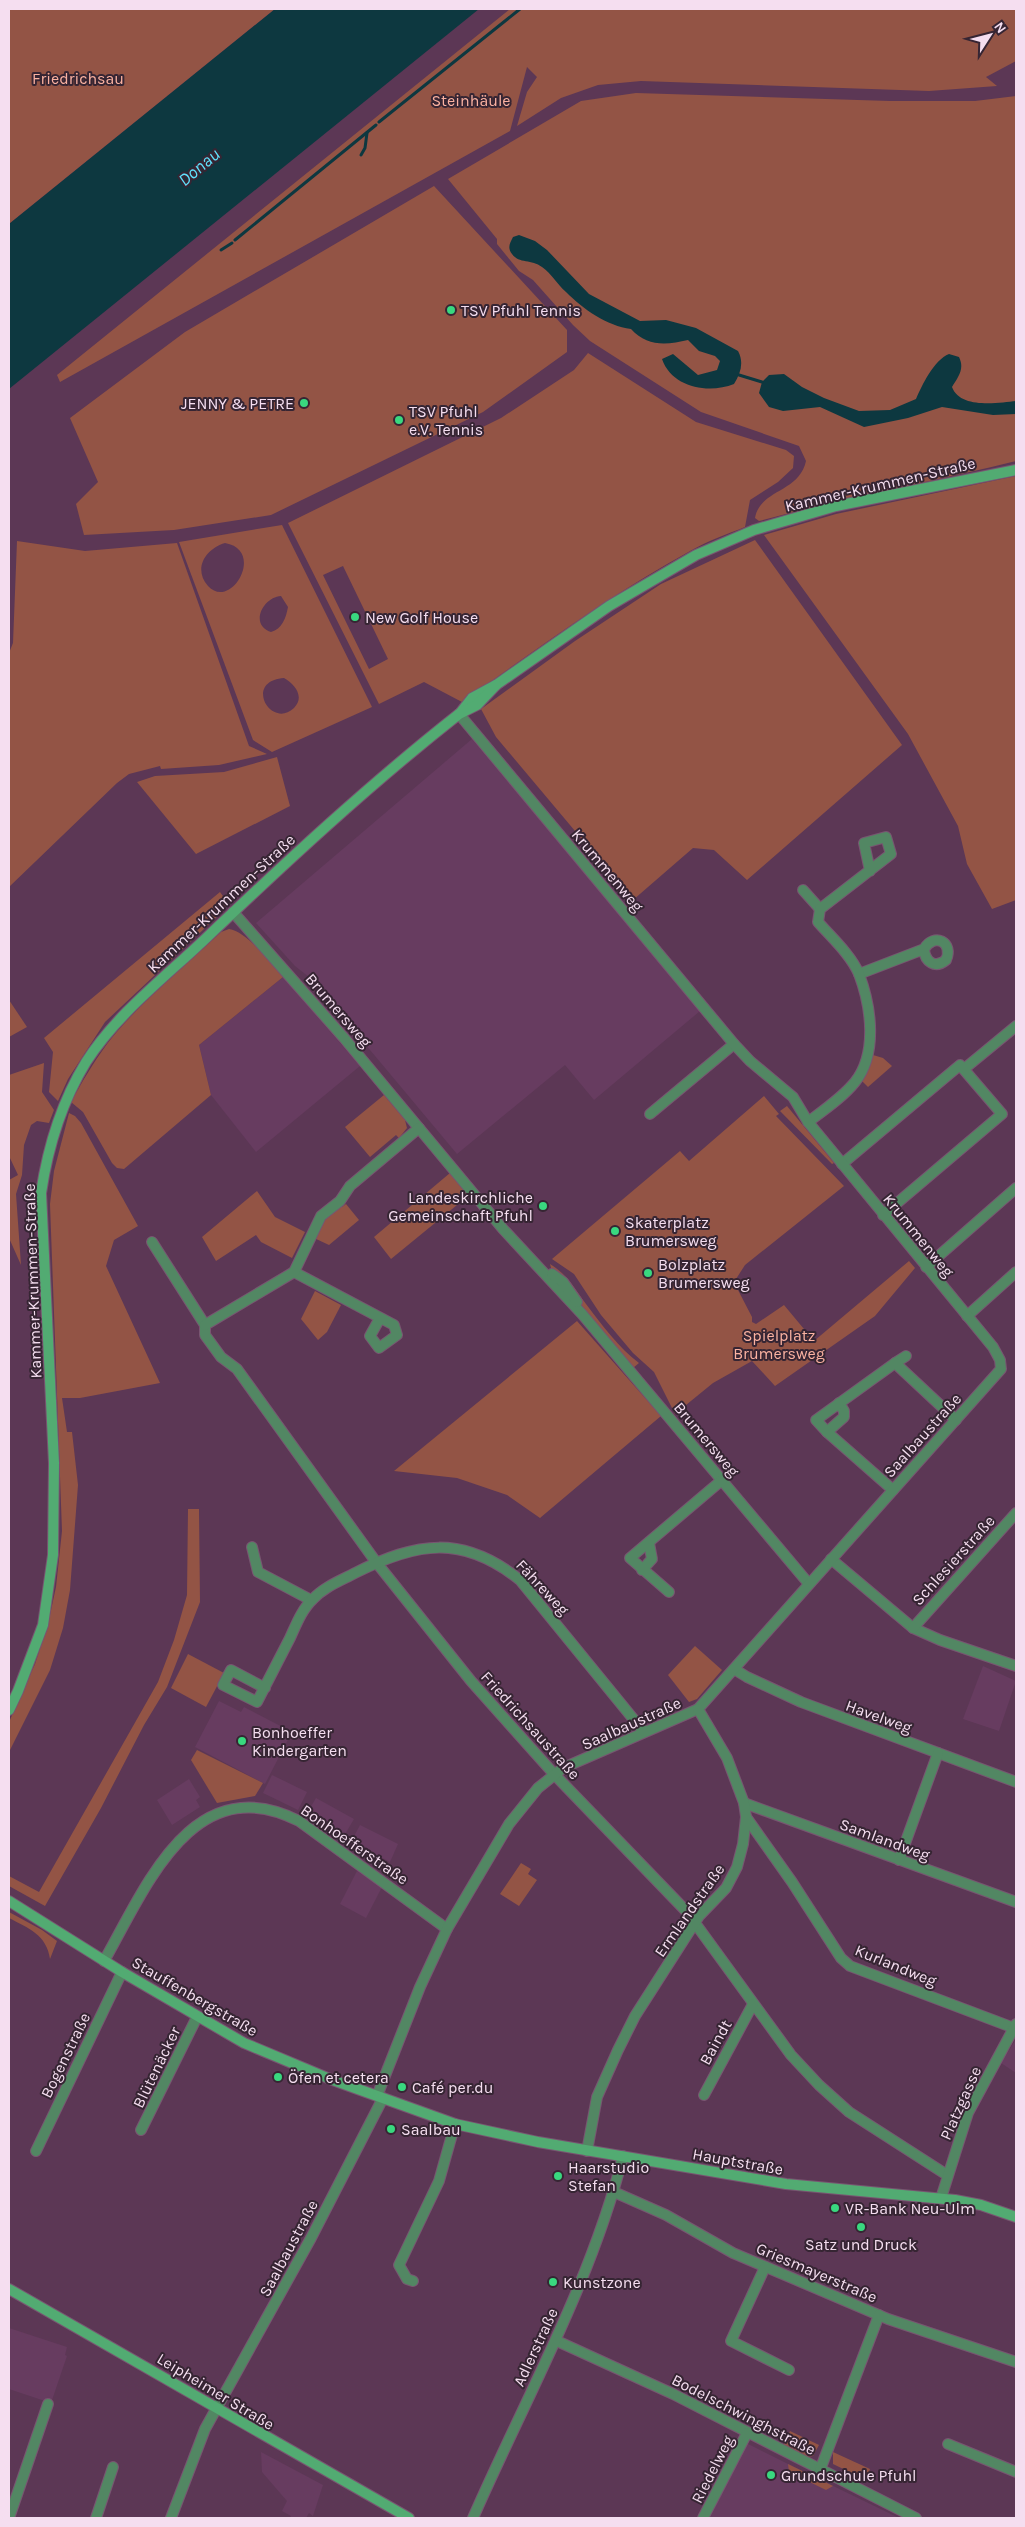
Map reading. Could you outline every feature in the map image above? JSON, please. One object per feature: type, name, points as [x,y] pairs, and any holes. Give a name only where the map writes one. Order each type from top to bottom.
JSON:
[{"type":"street","name":"Kammer-Krummen-Straße","points":[[9,1710],[43,1625],[54,1554],[54,1463],[41,1193],[55,1126],[78,1076],[103,1040],[144,996],[342,810],[459,714],[472,698],[496,685],[609,606],[696,555],[754,530],[836,506],[1016,470]]},
{"type":"street","name":"Krummenweg","points":[[459,714],[734,1044],[767,1075],[787,1103],[808,1122],[993,1347],[1000,1360],[1001,1369]]},
{"type":"street","points":[[808,1122],[855,1083],[870,1053],[866,1009],[859,974],[850,960],[818,922],[820,909],[870,871]]},
{"type":"street","points":[[802,890],[820,909]]},
{"type":"street","name":"Brumersweg","points":[[233,912],[303,991],[502,1229],[538,1266],[563,1282],[582,1314],[809,1584]]},
{"type":"street","points":[[859,974],[924,949]]},
{"type":"street","points":[[964,1070],[1016,1026]]},
{"type":"street","points":[[650,1114],[734,1044]]},
{"type":"street","points":[[842,1164],[960,1065],[1002,1114],[884,1215]]},
{"type":"street","points":[[204,1325],[294,1272],[321,1216],[340,1201],[350,1186],[419,1128]]},
{"type":"street","points":[[926,1267],[1016,1188]]},
{"type":"street","name":"Friedrichsaustraße","points":[[152,1242],[204,1325],[205,1335],[221,1357],[237,1369],[376,1562],[471,1681],[554,1774],[696,1922],[782,2045],[832,2097],[866,2124],[947,2175]]},
{"type":"street","points":[[294,1272],[380,1318]]},
{"type":"street","points":[[967,1316],[1016,1272]]},
{"type":"street","points":[[893,1490],[816,1420],[906,1356]]},
{"type":"street","points":[[895,1362],[956,1420]]},
{"type":"street","name":"Saalbaustraße","points":[[171,2518],[206,2428],[307,2245],[380,2097],[420,1987],[447,1929],[509,1824],[538,1788],[554,1774],[698,1709],[1001,1369]]},
{"type":"street","points":[[827,1432],[844,1417],[844,1411],[839,1403]]},
{"type":"street","points":[[668,1592],[630,1558],[722,1480]]},
{"type":"street","name":"Schlesierstraße","points":[[913,1628],[1016,1512]]},
{"type":"street","points":[[642,1570],[652,1559],[649,1543]]},
{"type":"street","points":[[252,1547],[258,1572],[311,1600],[265,1688]]},
{"type":"street","name":"Fähreweg","points":[[311,1600],[322,1590],[376,1562],[413,1549],[454,1548],[488,1558],[502,1565],[520,1580],[644,1732]]},
{"type":"street","points":[[831,1559],[913,1628],[940,1640],[1016,1666]]},
{"type":"street","name":"Havelweg","points":[[734,1669],[801,1702],[1016,1782]]},
{"type":"street","name":"Ermlandstraße","points":[[588,2151],[598,2097],[635,2016],[696,1922],[718,1898],[732,1877],[742,1844],[746,1817],[744,1803],[727,1758],[698,1709]]},
{"type":"street","points":[[900,1860],[938,1753]]},
{"type":"street","name":"Samlandweg","points":[[744,1803],[1016,1902]]},
{"type":"street","name":"Bonhoefferstraße","points":[[104,1961],[150,1881],[176,1842],[199,1822],[216,1812],[238,1809],[263,1808],[278,1811],[299,1822],[447,1929]]},
{"type":"street","name":"Kurlandweg","points":[[746,1817],[792,1882],[841,1958],[850,1966],[1015,2026]]},
{"type":"street","name":"Stauffenbergstraße","points":[[9,1901],[122,1972],[244,2044],[380,2097]]},
{"type":"street","name":"Bogenstraße","points":[[36,2151],[122,1972]]},
{"type":"street","name":"Baindt","points":[[704,2095],[753,2004]]},
{"type":"street","name":"Blütenäcker","points":[[141,2130],[197,2017]]},
{"type":"street","name":"Platzgasse","points":[[941,2198],[968,2113],[1015,2026]]},
{"type":"street","name":"Hauptstraße","points":[[380,2097],[455,2124],[515,2138],[786,2184],[941,2198],[981,2205],[1016,2217]]},
{"type":"street","points":[[413,2282],[407,2279],[399,2265],[438,2181],[455,2124]]},
{"type":"street","name":"Adlerstraße","points":[[473,2518],[513,2429],[557,2341],[614,2192],[623,2156]]},
{"type":"street","name":"Griesmayerstraße","points":[[614,2192],[666,2215],[733,2253],[765,2267],[879,2315],[1016,2362]]},
{"type":"street","points":[[765,2267],[731,2341],[789,2370]]},
{"type":"street","name":"Leipheimer Straße","points":[[9,2289],[409,2518]]},
{"type":"street","points":[[820,2470],[879,2315]]},
{"type":"street","name":"Bodelschwinghstraße","points":[[557,2341],[673,2394],[916,2518]]},
{"type":"street","points":[[9,2518],[48,2404]]},
{"type":"street","name":"Riedelweg","points":[[703,2518],[747,2433]]},
{"type":"street","points":[[948,2444],[1016,2472]]},
{"type":"street","points":[[96,2518],[113,2467]]},
{"type":"shaded area","points":[[472,739],[700,1011],[594,1100],[565,1065],[457,1154],[309,977],[295,966],[256,923]]},
{"type":"shaded area","points":[[283,977],[360,1066],[256,1152],[211,1095],[199,1045]]},
{"type":"shaded area","points":[[983,1666],[1016,1681],[999,1731],[963,1719]]},
{"type":"shaded area","name":"Bonhoeffer Kindergarten","points":[[219,1701],[241,1712],[244,1707],[292,1732],[265,1784],[195,1747]]},
{"type":"shaded area","points":[[272,1775],[307,1792],[298,1810],[263,1793]]},
{"type":"shaded area","points":[[189,1779],[200,1797],[196,1800],[200,1807],[172,1825],[157,1800]]},
{"type":"shaded area","points":[[316,1798],[354,1819],[344,1836],[306,1815]]},
{"type":"shaded area","points":[[360,1825],[398,1844],[390,1862],[351,1842]]},
{"type":"shaded area","points":[[357,1871],[382,1887],[366,1918],[340,1904]]},
{"type":"shaded area","points":[[1016,2039],[1016,2073],[1001,2063]]},
{"type":"shaded area","points":[[9,2328],[67,2347],[65,2355],[67,2356],[51,2403],[9,2389]]},
{"type":"shaded area","name":"Grundschule Pfuhl","points":[[746,2443],[788,2464],[899,2518],[710,2518]]},
{"type":"shaded area","points":[[261,2452],[323,2485],[313,2516],[309,2513],[306,2518],[290,2518],[291,2516],[282,2511],[287,2501],[262,2472]]},
{"type":"green space","name":"Friedrichsau","points":[[9,9],[275,9],[9,224]]},
{"type":"green space","name":"Steinhäule","points":[[510,9],[1016,9],[1016,61],[986,77],[997,86],[929,91],[641,81],[598,85],[561,98],[517,126],[527,92],[537,77],[527,67],[510,131],[60,382],[57,375]]},
{"type":"green space","points":[[636,93],[890,101],[975,101],[1016,96],[1016,461],[759,521],[755,518],[758,509],[764,501],[796,479],[802,471],[806,461],[799,446],[701,412],[590,341],[533,280],[519,271],[497,244],[497,239],[448,179],[581,101]]},
{"type":"green space","points":[[434,186],[567,330],[567,352],[483,412],[271,515],[174,530],[84,535],[76,504],[98,482],[70,418],[185,332]]},
{"type":"green space","points":[[588,353],[696,422],[786,450],[794,456],[793,468],[778,482],[750,500],[745,527],[698,547],[632,585],[462,702],[424,682],[379,704],[288,523],[501,418],[574,370]],"holes":[[[343,566],[388,659],[369,669],[323,575]]]},
{"type":"green space","points":[[1016,476],[1016,900],[992,909],[967,864],[958,826],[908,734],[764,535],[836,514]]},
{"type":"green space","points":[[282,525],[372,707],[272,752],[253,740],[179,542]],"holes":[[[225,543],[237,548],[243,556],[244,566],[241,576],[234,585],[226,591],[217,592],[208,586],[204,580],[202,573],[203,560],[212,550]],[[281,596],[288,607],[283,622],[275,631],[271,632],[264,628],[260,618],[264,606],[274,598]],[[284,678],[295,687],[299,700],[294,708],[285,713],[277,713],[270,709],[263,695],[265,687],[272,681]]]},
{"type":"green space","points":[[755,540],[902,745],[747,880],[714,850],[693,848],[633,900],[496,737],[481,709],[575,641],[661,584]]},
{"type":"green space","points":[[17,541],[85,551],[177,543],[249,746],[267,754],[219,765],[161,769],[160,766],[129,774],[117,783],[9,887],[9,653],[13,643]]},
{"type":"green space","points":[[277,757],[290,806],[196,854],[137,782],[155,776],[224,772]]},
{"type":"green space","points":[[220,892],[228,903],[222,912],[105,1022],[68,1079],[58,1101],[49,1092],[53,1052],[44,1038]]},
{"type":"green space","points":[[229,929],[236,931],[251,942],[283,977],[199,1045],[211,1095],[124,1169],[117,1168],[112,1163],[83,1112],[71,1102],[97,1058],[132,1015],[221,932]]},
{"type":"green space","points":[[9,1000],[27,1027],[9,1037]]},
{"type":"green space","points":[[873,1055],[883,1058],[892,1066],[868,1087],[861,1080]]},
{"type":"green space","points":[[44,1063],[42,1092],[54,1110],[49,1123],[37,1121],[31,1125],[24,1145],[22,1175],[16,1194],[21,1265],[9,1238],[9,1180],[18,1175],[9,1156],[9,1075]]},
{"type":"green space","points":[[384,1095],[405,1120],[407,1128],[399,1138],[396,1135],[370,1157],[345,1127]]},
{"type":"green space","name":"Spielplatz Brumersweg","points":[[764,1096],[779,1114],[776,1116],[844,1186],[745,1265],[736,1279],[738,1290],[752,1317],[752,1322],[756,1324],[784,1305],[814,1341],[909,1261],[915,1268],[875,1316],[775,1386],[752,1361],[713,1383],[675,1414],[654,1372],[633,1353],[601,1315],[574,1274],[552,1259],[680,1151],[689,1161]]},
{"type":"green space","points":[[787,1106],[834,1163],[832,1164],[780,1111]]},
{"type":"green space","points":[[69,1113],[75,1116],[81,1123],[138,1226],[114,1240],[106,1266],[160,1383],[80,1398],[62,1398],[67,1432],[72,1432],[78,1485],[70,1590],[63,1628],[50,1670],[9,1752],[9,1722],[35,1664],[48,1624],[56,1587],[62,1531],[50,1204],[54,1171]]},
{"type":"green space","points":[[450,1173],[468,1196],[391,1259],[374,1237]]},
{"type":"green space","points":[[257,1191],[275,1217],[305,1232],[292,1258],[261,1242],[256,1235],[216,1261],[202,1237]]},
{"type":"green space","points":[[346,1204],[359,1220],[329,1245],[314,1238],[322,1220],[340,1205],[342,1207]]},
{"type":"green space","points":[[550,1264],[567,1278],[611,1336],[639,1363],[633,1368],[585,1311],[568,1281],[551,1268]]},
{"type":"green space","points":[[315,1291],[341,1305],[327,1332],[318,1340],[301,1319]]},
{"type":"green space","points":[[577,1321],[661,1416],[540,1518],[507,1495],[457,1478],[394,1471]]},
{"type":"green space","points":[[188,1509],[199,1509],[200,1602],[167,1687],[144,1725],[101,1808],[45,1906],[9,1886],[9,1876],[39,1892],[158,1682],[174,1640],[187,1595]]},
{"type":"green space","points":[[695,1646],[722,1670],[697,1699],[689,1702],[668,1675]]},
{"type":"green space","points":[[188,1654],[224,1673],[206,1707],[171,1688]]},
{"type":"green space","points":[[197,1750],[263,1783],[255,1796],[217,1803],[191,1760]]},
{"type":"green space","points":[[521,1863],[531,1869],[528,1874],[537,1880],[519,1906],[500,1894]]},
{"type":"green space","points":[[9,1912],[42,1930],[57,1941],[50,1959],[41,1938],[30,1929],[9,1918]]},
{"type":"green space","points":[[790,2431],[819,2445],[813,2456],[808,2457],[783,2446]]},
{"type":"green space","points":[[833,2452],[870,2469],[866,2480],[833,2464]]},
{"type":"green space","points":[[788,2464],[833,2486],[826,2490],[789,2472]]},
{"type":"water","name":"Donau","points":[[275,9],[479,9],[9,389],[9,224]]},
{"type":"water","points":[[519,235],[535,241],[547,250],[589,294],[640,321],[666,320],[696,328],[738,351],[741,359],[741,368],[734,384],[724,387],[703,388],[692,386],[674,377],[662,359],[673,354],[698,375],[717,370],[720,361],[715,356],[699,351],[688,340],[672,343],[651,342],[637,335],[631,329],[613,324],[596,316],[563,289],[542,267],[518,259],[510,252],[513,237]]},
{"type":"water","points":[[949,354],[959,357],[961,361],[960,373],[952,387],[956,394],[971,402],[1000,403],[1016,401],[1016,414],[993,415],[942,407],[908,418],[864,427],[820,407],[783,411],[769,407],[759,393],[762,382],[769,375],[784,374],[802,387],[824,398],[859,411],[890,410],[916,399],[934,367]]},
{"type":"waterway","points":[[379,122],[520,9]]},
{"type":"waterway","points":[[235,240],[376,125]]},
{"type":"waterway","points":[[361,155],[365,148],[367,133]]},
{"type":"waterway","points":[[221,250],[232,243]]},
{"type":"waterway","points":[[739,375],[762,382]]},
{"type":"place","name":"TSV Pfuhl Tennis","points":[[451,310]]},
{"type":"place","name":"JENNY & PETRE","points":[[304,403]]},
{"type":"place","name":"TSV Pfuhl e.V. Tennis","points":[[399,420]]},
{"type":"place","name":"New Golf House","points":[[355,617]]},
{"type":"place","name":"Landeskirchliche Gemeinschaft Pfuhl","points":[[543,1206]]},
{"type":"place","name":"Skaterplatz Brumersweg","points":[[615,1231]]},
{"type":"place","name":"Bolzplatz Brumersweg","points":[[648,1273]]},
{"type":"place","name":"Bonhoeffer Kindergarten","points":[[242,1741]]},
{"type":"place","name":"Öfen et cetera","points":[[278,2077]]},
{"type":"place","name":"Café per.du","points":[[402,2087]]},
{"type":"place","name":"Saalbau","points":[[391,2129]]},
{"type":"place","name":"Haarstudio Stefan","points":[[558,2176]]},
{"type":"place","name":"VR-Bank Neu-Ulm","points":[[835,2208]]},
{"type":"place","name":"Satz und Druck","points":[[861,2227]]},
{"type":"place","name":"Kunstzone","points":[[553,2282]]},
{"type":"place","name":"Grundschule Pfuhl","points":[[771,2475]]}]
